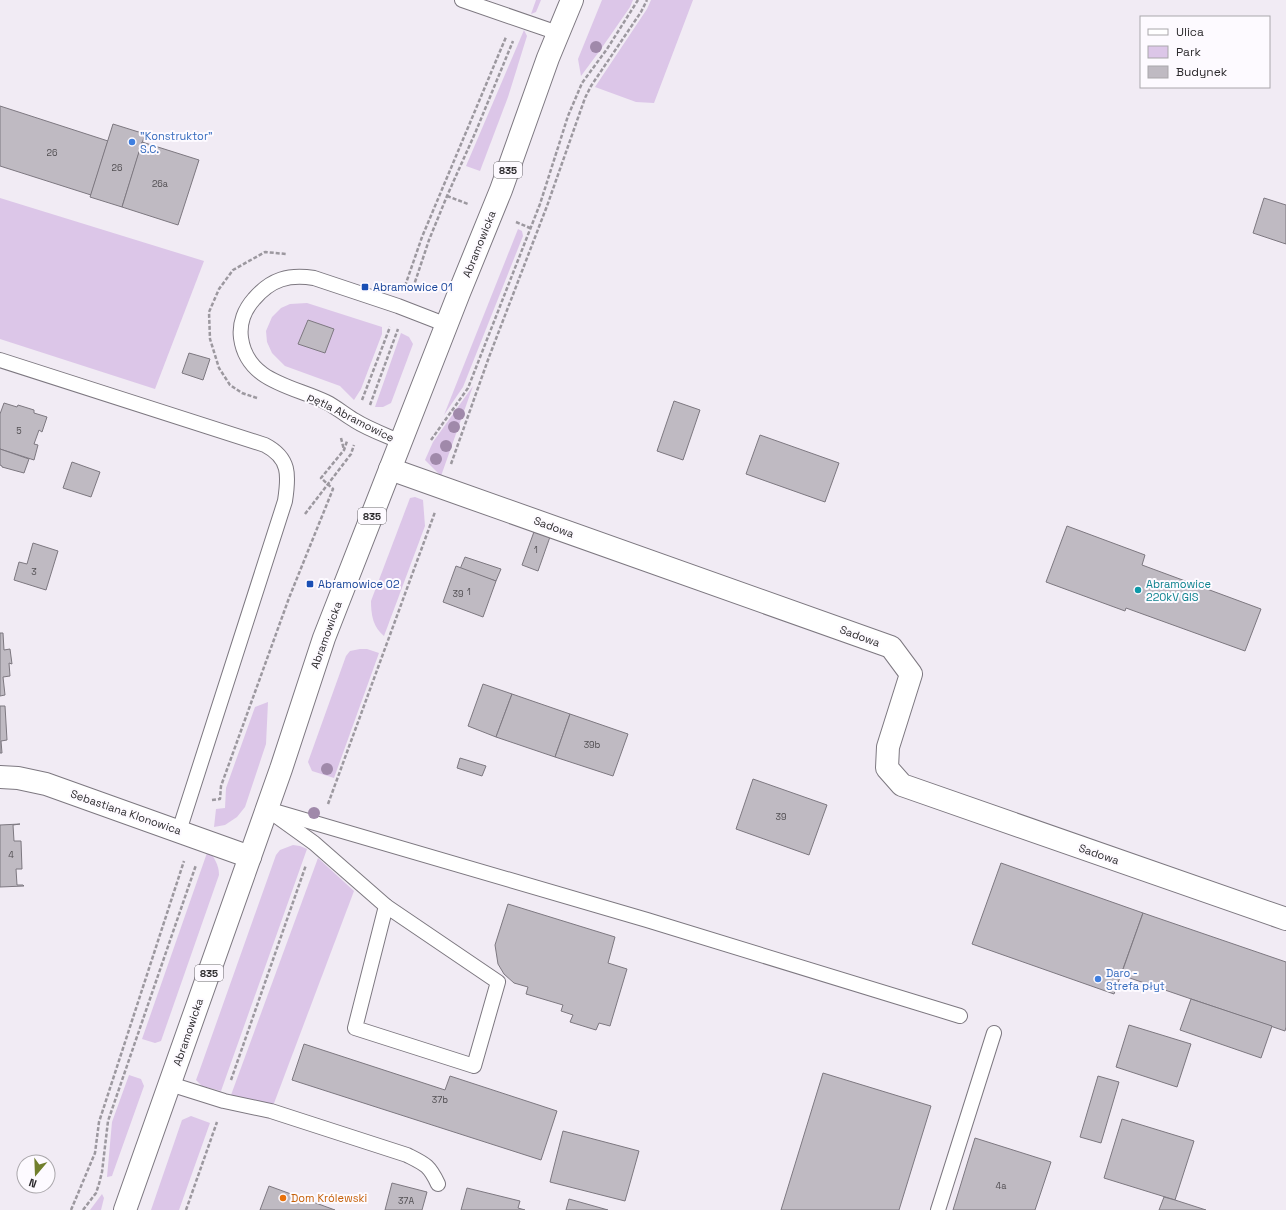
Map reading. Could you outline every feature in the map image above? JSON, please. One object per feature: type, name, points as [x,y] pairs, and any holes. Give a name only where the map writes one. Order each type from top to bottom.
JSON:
[{"type":"street","name":"Abramowicka","points":[[125,1210],[267,809],[318,656],[390,469],[501,190],[558,33],[572,0]]},
{"type":"street","name":"Sadowa","points":[[390,469],[891,647],[911,674],[888,747],[887,768],[902,785],[1286,920]]},
{"type":"street","name":"Sebastiana Klonowica","points":[[0,777],[18,778],[46,784],[250,857]]},
{"type":"lane","points":[[462,0],[558,33]]},
{"type":"lane","name":"pętla Abramowice","points":[[401,442],[359,423],[336,408],[275,382],[265,376],[249,361],[244,352],[241,324],[244,315],[251,303],[269,284],[282,279],[299,277],[314,278],[447,325]]},
{"type":"lane","points":[[0,360],[265,445],[275,450],[284,460],[288,471],[288,485],[285,501],[192,835]]},
{"type":"lane","points":[[267,809],[647,920],[960,1016]]},
{"type":"lane","points":[[267,809],[314,843],[386,906],[498,982],[474,1066],[355,1028],[386,906]]},
{"type":"lane","points":[[938,1210],[994,1033]]},
{"type":"lane","points":[[170,1084],[224,1100],[272,1111],[408,1155],[425,1164],[434,1175],[438,1184]]},
{"type":"path","points":[[427,446],[468,388],[540,204],[568,116],[582,83],[607,49],[638,0]]},
{"type":"path","points":[[321,825],[489,357],[547,206],[585,98],[591,86],[641,12],[647,0]]},
{"type":"path","points":[[301,518],[351,454],[359,423],[402,308],[447,196],[476,132],[518,19]]},
{"type":"path","points":[[208,800],[220,799],[221,786],[286,605],[332,489],[321,478],[344,450],[359,423],[402,308],[422,238],[518,19]]},
{"type":"path","points":[[262,400],[242,393],[230,385],[218,368],[210,339],[209,312],[219,289],[233,270],[265,252],[293,256]]},
{"type":"path","points":[[340,436],[344,450]]},
{"type":"path","points":[[71,1210],[95,1153],[99,1122],[192,835],[213,800],[212,793]]},
{"type":"path","points":[[84,1210],[96,1193],[99,1184],[102,1172],[108,1121],[192,835]]},
{"type":"path","points":[[186,1210],[314,843]]},
{"type":"green space","points":[[536,0],[541,0],[536,12],[531,14]]},
{"type":"green space","points":[[602,0],[633,0],[630,7],[581,76],[578,59]]},
{"type":"green space","points":[[651,0],[693,0],[654,103],[636,102],[595,87],[647,9]]},
{"type":"green space","points":[[524,30],[527,36],[508,97],[480,171],[466,166]]},
{"type":"green space","points":[[0,198],[204,261],[155,389],[0,339]]},
{"type":"green space","points":[[518,229],[522,231],[523,236],[463,387],[444,415]]},
{"type":"green space","points":[[307,303],[382,327],[382,334],[361,389],[354,400],[340,386],[285,366],[272,353],[267,342],[266,331],[272,317],[281,308],[290,304]]},
{"type":"green space","points":[[401,333],[409,337],[413,344],[391,403],[383,407],[375,407]]},
{"type":"green space","points":[[473,386],[441,476],[425,460],[433,442]]},
{"type":"green space","points":[[415,497],[423,500],[425,526],[384,636],[377,629],[373,620],[371,601],[410,498]]},
{"type":"green space","points":[[367,649],[379,653],[334,778],[312,771],[308,762],[346,656],[350,651]]},
{"type":"green space","points":[[268,702],[266,744],[245,807],[237,817],[225,825],[214,827],[216,809],[225,808],[226,788],[255,707]]},
{"type":"green space","points":[[293,845],[307,849],[221,1091],[202,1086],[196,1080],[276,855],[280,850]]},
{"type":"green space","points":[[208,850],[216,861],[219,875],[161,1041],[155,1043],[142,1039]]},
{"type":"green space","points":[[318,858],[354,891],[273,1106],[231,1095]]},
{"type":"green space","points":[[129,1075],[141,1079],[144,1086],[112,1176],[107,1177],[112,1122]]},
{"type":"green space","points":[[191,1116],[210,1123],[179,1210],[151,1210],[182,1120]]},
{"type":"green space","points":[[102,1194],[104,1198],[101,1210],[90,1210]]},
{"type":"building","points":[[0,106],[108,141],[91,195],[0,166]]},
{"type":"building","points":[[113,124],[145,134],[122,207],[90,197]]},
{"type":"building","points":[[142,142],[199,160],[178,225],[122,207]]},
{"type":"building","points":[[1264,198],[1286,205],[1286,244],[1253,233]]},
{"type":"building","points":[[308,320],[334,329],[325,353],[298,344]]},
{"type":"building","points":[[189,353],[210,359],[203,380],[182,373]]},
{"type":"building","points":[[674,401],[700,410],[683,460],[657,451]]},
{"type":"building","points":[[4,403],[17,407],[18,405],[34,410],[34,413],[47,417],[42,432],[39,430],[34,444],[38,445],[34,460],[0,449],[0,414]]},
{"type":"building","points":[[760,435],[839,463],[825,502],[746,474]]},
{"type":"building","points":[[0,449],[29,459],[24,473],[2,467],[0,465]]},
{"type":"building","points":[[72,462],[100,472],[91,497],[63,488]]},
{"type":"building","name":"Abramowice 220kV GIS","points":[[1067,526],[1145,555],[1142,565],[1261,609],[1245,651],[1126,608],[1125,611],[1046,582]]},
{"type":"building","points":[[535,529],[551,534],[538,571],[522,565]]},
{"type":"building","points":[[33,543],[58,551],[46,590],[14,580],[19,562],[27,564]]},
{"type":"building","points":[[465,557],[501,569],[496,581],[460,569]]},
{"type":"building","points":[[456,566],[496,581],[483,617],[443,602]]},
{"type":"building","points":[[0,633],[3,633],[4,650],[10,649],[12,664],[9,663],[10,676],[3,677],[5,695],[0,696]]},
{"type":"building","points":[[483,684],[512,694],[496,737],[468,726]]},
{"type":"building","points":[[512,694],[570,714],[555,757],[496,737]]},
{"type":"building","points":[[0,706],[5,706],[7,740],[1,741],[2,753],[0,753]]},
{"type":"building","points":[[570,714],[628,734],[613,776],[555,757]]},
{"type":"building","points":[[460,758],[486,766],[482,776],[457,768]]},
{"type":"building","points":[[753,779],[827,805],[809,855],[736,829]]},
{"type":"building","points":[[20,824],[13,825],[14,841],[21,841],[22,869],[16,869],[17,885],[24,886],[0,887],[0,825]]},
{"type":"building","points":[[1001,863],[1143,913],[1114,994],[972,944]]},
{"type":"building","points":[[508,904],[615,937],[608,963],[627,969],[610,1026],[599,1023],[596,1030],[570,1022],[573,1015],[561,1011],[563,1005],[526,994],[528,987],[514,983],[504,974],[498,964],[495,945]]},
{"type":"building","points":[[1143,913],[1286,962],[1285,1031],[1121,975]]},
{"type":"building","points":[[1191,999],[1272,1026],[1261,1058],[1180,1030]]},
{"type":"building","points":[[1129,1025],[1191,1044],[1177,1087],[1116,1067]]},
{"type":"building","points":[[304,1044],[445,1090],[450,1076],[557,1111],[541,1160],[292,1080]]},
{"type":"building","points":[[823,1073],[931,1106],[899,1210],[781,1210]]},
{"type":"building","points":[[1098,1076],[1119,1082],[1101,1143],[1080,1137]]},
{"type":"building","points":[[1122,1119],[1194,1141],[1175,1200],[1104,1178]]},
{"type":"building","points":[[563,1131],[639,1151],[625,1201],[550,1182]]},
{"type":"building","points":[[975,1138],[1051,1162],[1035,1210],[953,1210]]},
{"type":"building","points":[[392,1183],[427,1192],[422,1210],[385,1210]]},
{"type":"building","name":"Dom Królewski","points":[[269,1186],[335,1210],[260,1210]]},
{"type":"building","points":[[467,1188],[520,1201],[518,1208],[525,1210],[461,1210]]},
{"type":"building","points":[[1164,1197],[1175,1200],[1206,1210],[1159,1210]]},
{"type":"building","points":[[569,1199],[608,1210],[566,1210]]},
{"type":"place","name":"\"Konstruktor\" S.C.","points":[[132,142]]},
{"type":"place","name":"Abramowice 01","points":[[365,287]]},
{"type":"place","name":"Abramowice 02","points":[[310,584]]},
{"type":"place","name":"Abramowice 220kV GIS","points":[[1138,590]]},
{"type":"place","name":"Daro - Strefa płyt","points":[[1098,979]]},
{"type":"place","name":"Dom Królewski","points":[[283,1198]]}]
